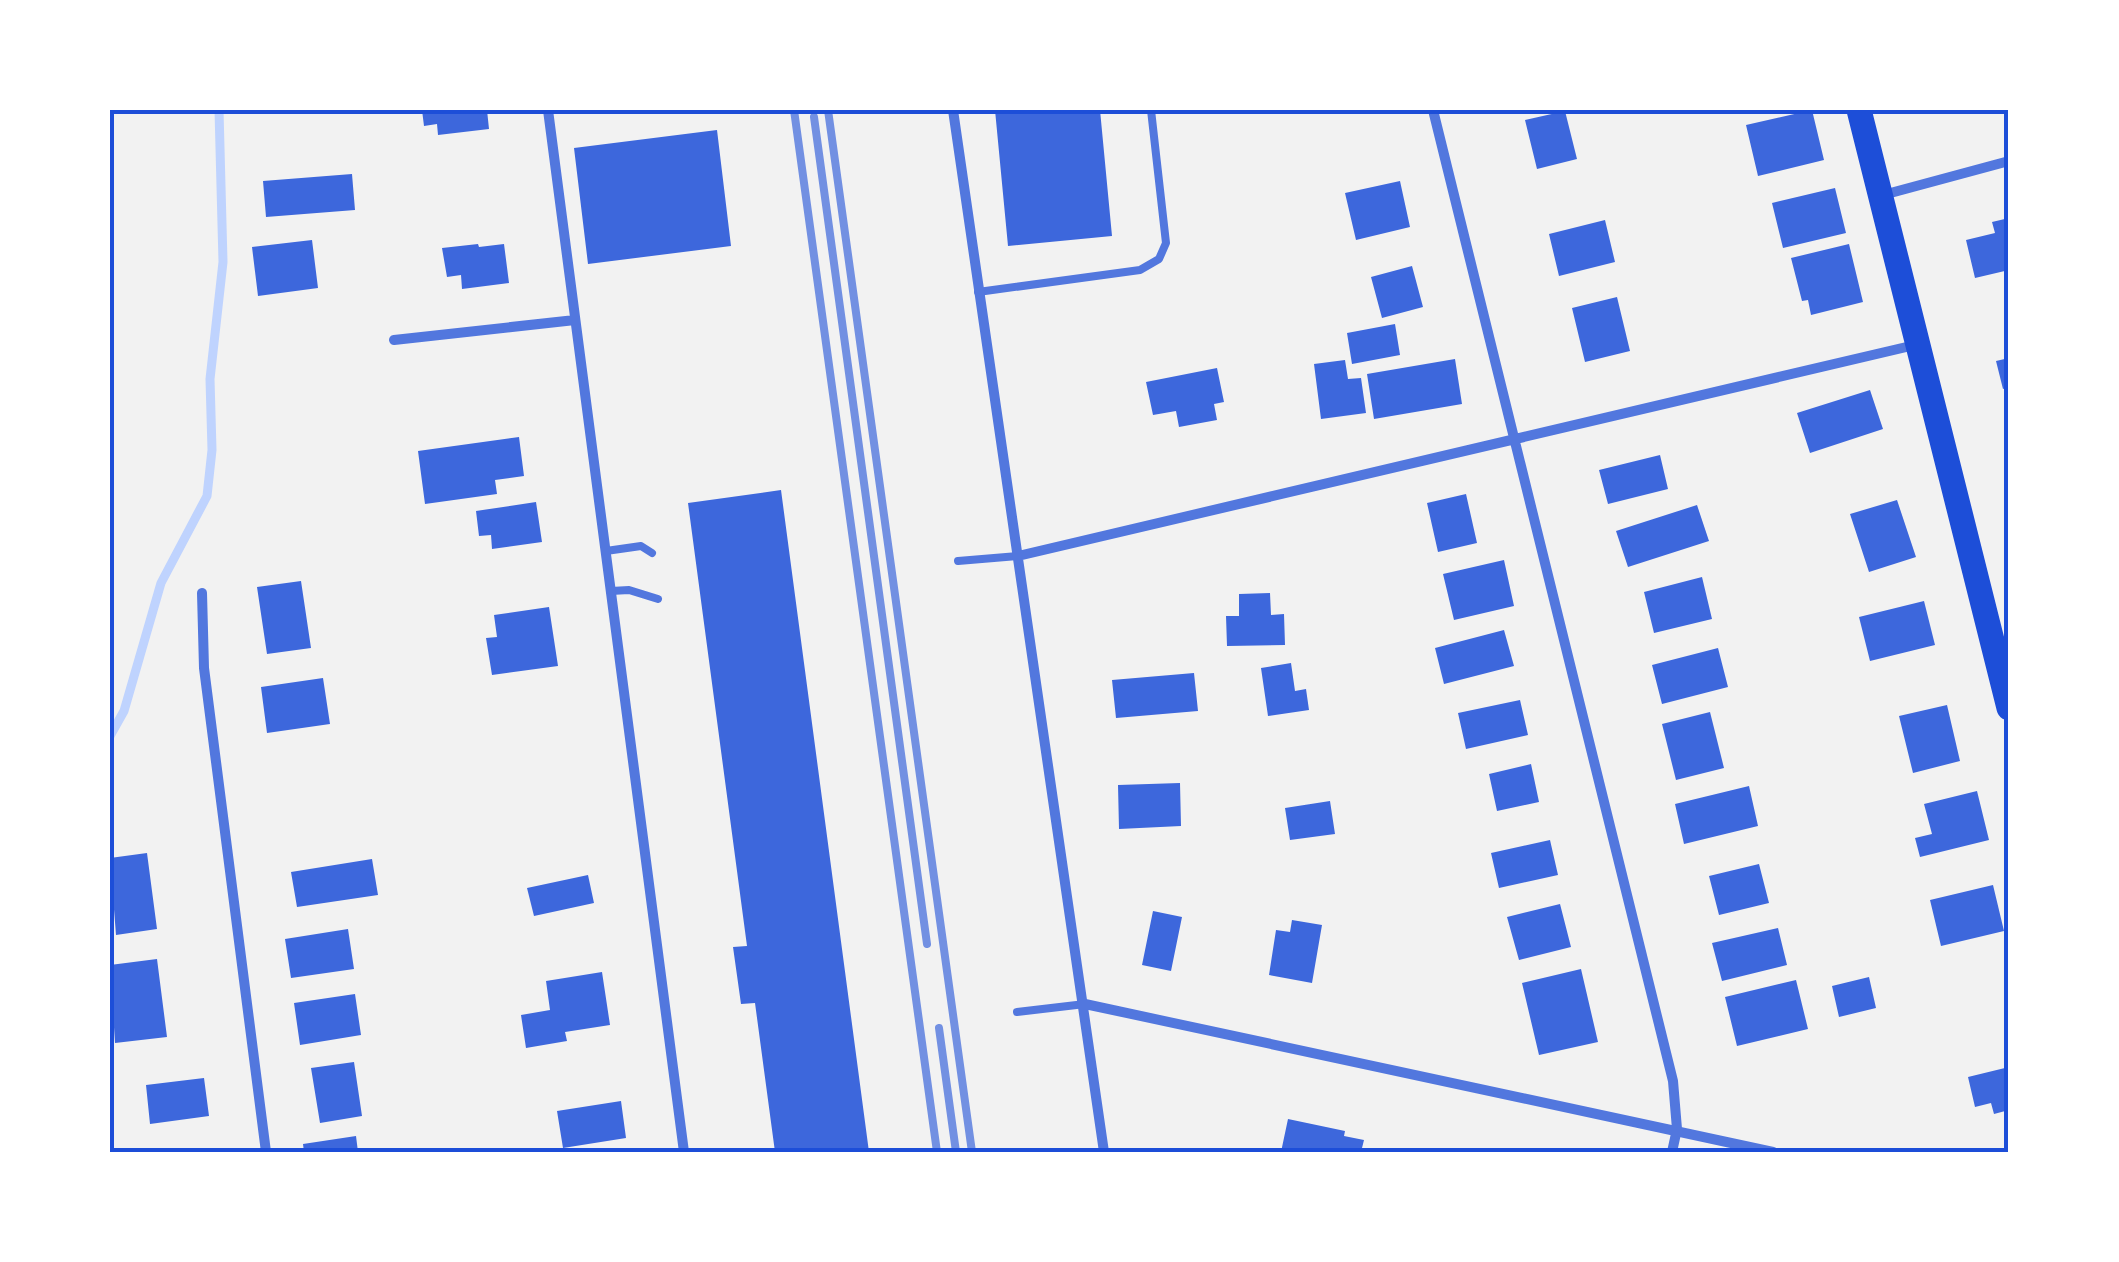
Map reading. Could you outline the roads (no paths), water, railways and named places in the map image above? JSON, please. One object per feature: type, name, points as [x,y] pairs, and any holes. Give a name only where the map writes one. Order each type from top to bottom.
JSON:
[{"type":"main road","points":[[1859,110],[1916,345],[2000,641],[2009,708]]},
{"type":"street","points":[[548,110],[684,1152]]},
{"type":"street","points":[[952,110],[1104,1152]]},
{"type":"street","points":[[1433,110],[1673,1081],[1677,1128],[1672,1152]]},
{"type":"street","points":[[1877,196],[2009,161]]},
{"type":"street","points":[[394,340],[575,320]]},
{"type":"street","points":[[1018,556],[1515,436],[1916,345]]},
{"type":"street","points":[[202,593],[204,668],[266,1152]]},
{"type":"street","points":[[1085,1004],[1677,1128],[1773,1152]]},
{"type":"lane","points":[[978,292],[1140,270],[1159,259],[1166,242],[1152,110]]},
{"type":"lane","points":[[606,551],[641,546],[652,553]]},
{"type":"lane","points":[[958,562],[1018,556]]},
{"type":"lane","points":[[610,592],[629,590],[658,598]]},
{"type":"lane","points":[[1017,1012],[1085,1004]]},
{"type":"waterway","points":[[110,736],[124,711],[161,583],[207,496],[212,450],[210,379],[223,262],[219,110]]},
{"type":"railway","points":[[794,110],[937,1152]]},
{"type":"railway","points":[[828,110],[972,1152]]},
{"type":"railway","points":[[814,117],[927,944]]},
{"type":"railway","points":[[939,1028],[956,1152]]}]
